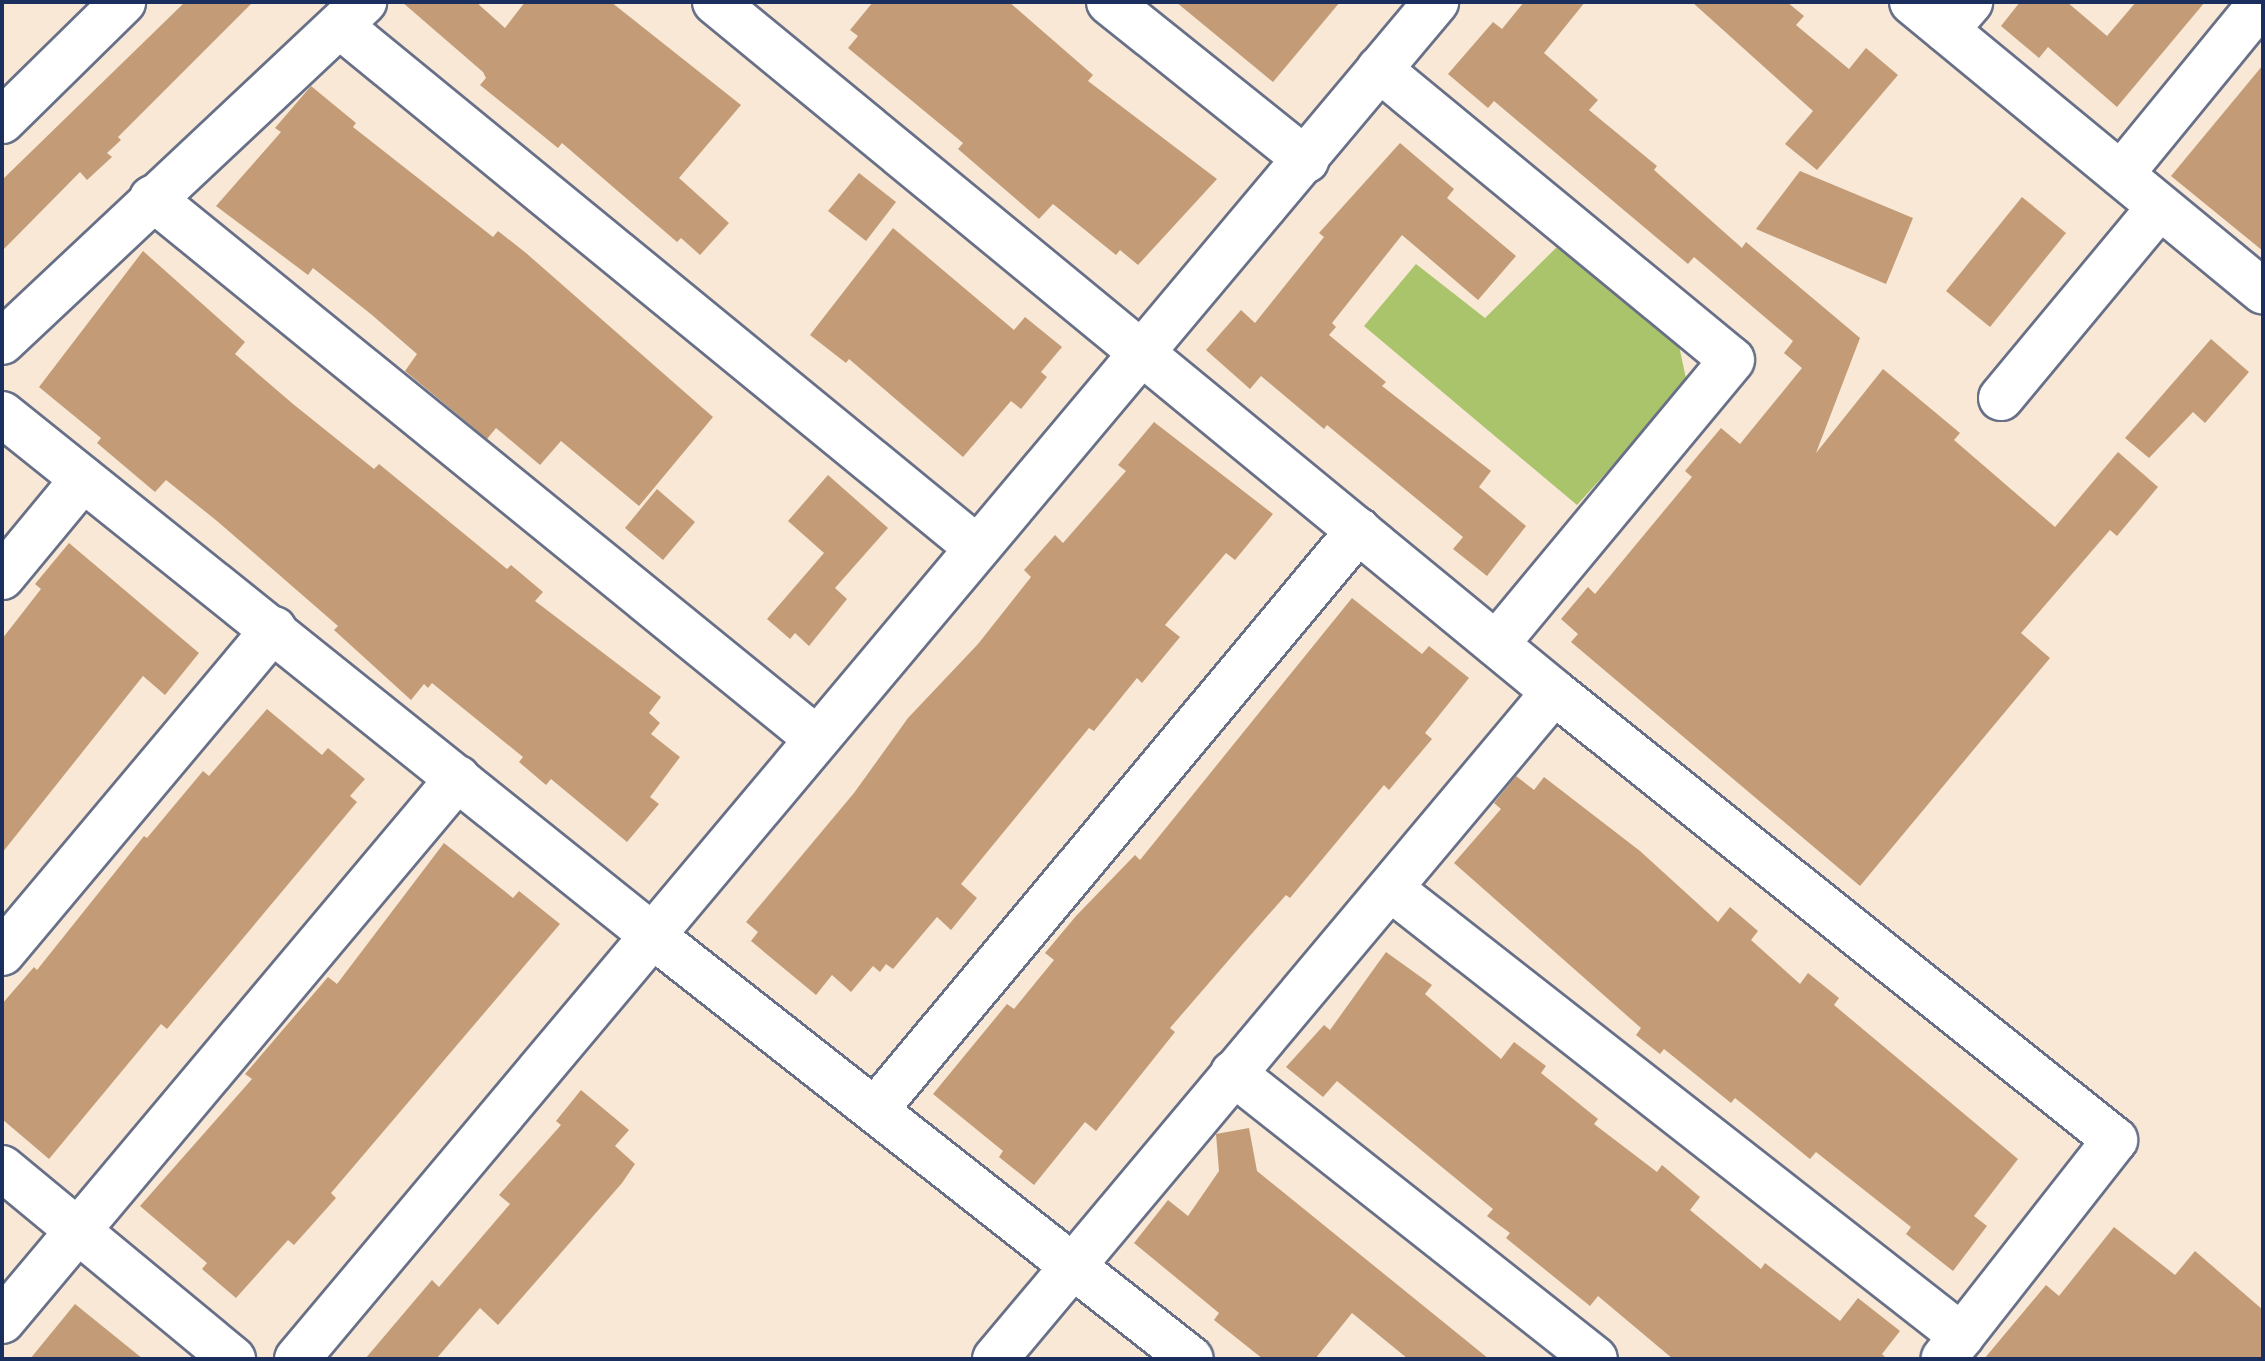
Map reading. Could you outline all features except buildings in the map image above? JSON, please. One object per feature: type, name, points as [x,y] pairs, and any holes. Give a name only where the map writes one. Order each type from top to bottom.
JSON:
[{"type":"street","points":[[2,121],[123,2]]},
{"type":"street","points":[[715,2],[1146,353],[1554,692],[2115,1140],[1952,1347],[1391,889]]},
{"type":"street","points":[[1109,2],[1306,160]]},
{"type":"street","points":[[297,1359],[976,547],[1146,353],[1436,2]]},
{"type":"street","points":[[1912,2],[1958,16],[2121,174],[2263,291]]},
{"type":"street","points":[[2121,174],[2262,2]]},
{"type":"street","points":[[2,342],[152,198],[352,14],[976,547]]},
{"type":"street","points":[[1379,69],[1732,360],[1496,644]]},
{"type":"street","points":[[152,198],[817,739]]},
{"type":"street","points":[[2001,398],[2159,208]]},
{"type":"street","points":[[2,414],[274,629],[653,936],[1191,1359]]},
{"type":"street","points":[[2,577],[83,479]]},
{"type":"street","points":[[875,1110],[1359,530]]},
{"type":"street","points":[[2,953],[274,629]]},
{"type":"street","points":[[995,1359],[1554,692]]},
{"type":"street","points":[[2,1321],[458,778]]},
{"type":"street","points":[[1233,1073],[1595,1359]]},
{"type":"street","points":[[2,1168],[233,1359]]},
{"type":"green space","points":[[1559,245],[1678,341],[1687,383],[1577,505],[1364,326],[1416,264],[1485,318]]}]
